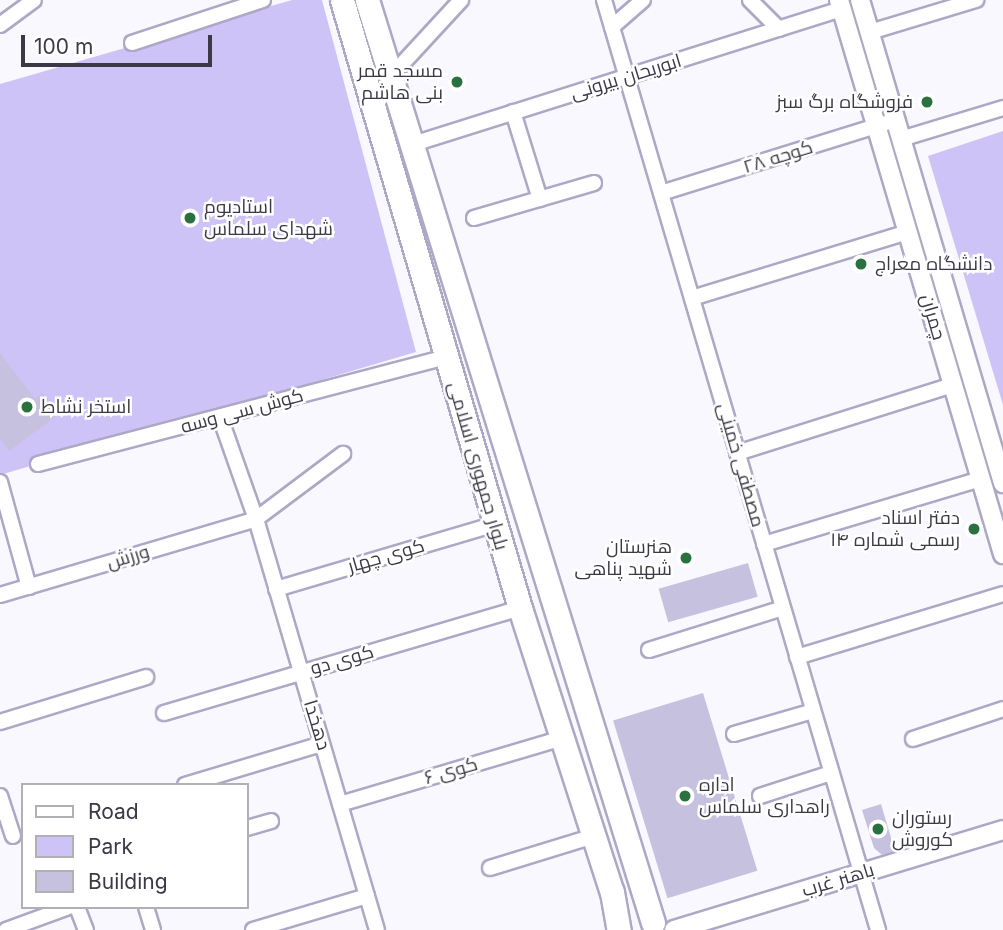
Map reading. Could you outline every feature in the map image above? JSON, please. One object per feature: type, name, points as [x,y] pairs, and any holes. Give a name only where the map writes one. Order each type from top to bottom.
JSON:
[{"type":"main road","name":"بلوار جمهوری اسلامی","points":[[341,0],[520,608],[594,836],[620,930]]},
{"type":"main road","name":"بلوار جمهوری اسلامی","points":[[368,0],[410,145],[662,928]]},
{"type":"main road","points":[[620,930],[634,920],[662,928]]},
{"type":"street","points":[[0,25],[34,0]]},
{"type":"street","points":[[132,43],[263,0]]},
{"type":"street","points":[[390,77],[461,0]]},
{"type":"street","name":"مصطفی خمینی","points":[[604,0],[878,930]]},
{"type":"street","points":[[612,27],[643,0]]},
{"type":"street","points":[[750,0],[779,29]]},
{"type":"street","points":[[870,32],[976,0]]},
{"type":"street","points":[[841,4],[861,1]]},
{"type":"street","name":"چمران","points":[[861,1],[1003,483]]},
{"type":"street","name":"ابوریحان بیرونی","points":[[410,145],[779,29],[841,4]]},
{"type":"street","name":"چمران","points":[[841,4],[1003,554]]},
{"type":"street","points":[[883,145],[1003,108]]},
{"type":"street","points":[[513,112],[540,199]]},
{"type":"street","name":"کوچه ۲۸","points":[[661,193],[896,120]]},
{"type":"street","points":[[474,218],[594,183]]},
{"type":"street","points":[[692,298],[908,232]]},
{"type":"street","name":"کوش سی وسه","points":[[38,464],[446,357]]},
{"type":"street","points":[[737,453],[953,385]]},
{"type":"street","name":"دهخدا","points":[[220,417],[256,519],[377,930]]},
{"type":"street","points":[[256,519],[343,454]]},
{"type":"street","points":[[764,544],[981,479]]},
{"type":"street","points":[[0,482],[29,587]]},
{"type":"street","name":"ورزش","points":[[0,595],[256,519]]},
{"type":"street","name":"کوی چهار","points":[[276,589],[496,524]]},
{"type":"street","points":[[797,657],[1003,594]]},
{"type":"street","name":"کوی دو","points":[[164,713],[520,608]]},
{"type":"street","points":[[649,650],[783,608]]},
{"type":"street","points":[[0,722],[146,677]]},
{"type":"street","points":[[913,739],[1003,709]]},
{"type":"street","points":[[734,734],[813,711]]},
{"type":"street","name":"کوی ۶","points":[[340,804],[562,738]]},
{"type":"street","points":[[192,783],[322,744]]},
{"type":"street","points":[[760,796],[831,773]]},
{"type":"street","points":[[0,796],[12,836]]},
{"type":"street","points":[[248,828],[271,821]]},
{"type":"street","name":"باهنر غرب","points":[[662,928],[861,873],[1003,830]]},
{"type":"street","points":[[490,868],[594,836]]},
{"type":"street","points":[[253,930],[368,896]]},
{"type":"street","points":[[6,930],[64,909]]},
{"type":"street","points":[[78,909],[86,930]]},
{"type":"street","points":[[147,909],[153,930]]},
{"type":"green space","name":"استادیوم شهدای سلماس","points":[[292,0],[322,0],[416,352],[0,475],[0,84]]},
{"type":"green space","points":[[1003,131],[1003,405],[928,156]]},
{"type":"building","name":"استخر نشاط","points":[[0,353],[35,399],[43,393],[59,414],[9,451],[0,439]]},
{"type":"building","points":[[748,563],[758,597],[668,622],[659,589]]},
{"type":"building","name":"اداره راهداری سلماس","points":[[703,693],[757,871],[667,898],[613,720]]},
{"type":"building","name":"رستوران کوروش","points":[[881,804],[895,851],[882,855],[874,848],[862,810]]},
{"type":"place","name":"مسجد قمر بنی هاشم","points":[[457,82]]},
{"type":"place","name":"فروشگاه برگ سبز","points":[[927,102]]},
{"type":"place","name":"استادیوم شهدای سلماس","points":[[190,218]]},
{"type":"place","name":"دانشگاه معراج","points":[[861,264]]},
{"type":"place","name":"استخر نشاط","points":[[27,407]]},
{"type":"place","name":"دفتر اسناد رسمی شماره ۱۴","points":[[974,529]]},
{"type":"place","name":"هنرستان شهید پناهی","points":[[686,558]]},
{"type":"place","name":"اداره راهداری سلماس","points":[[685,796]]},
{"type":"place","name":"رستوران کوروش","points":[[878,829]]}]
